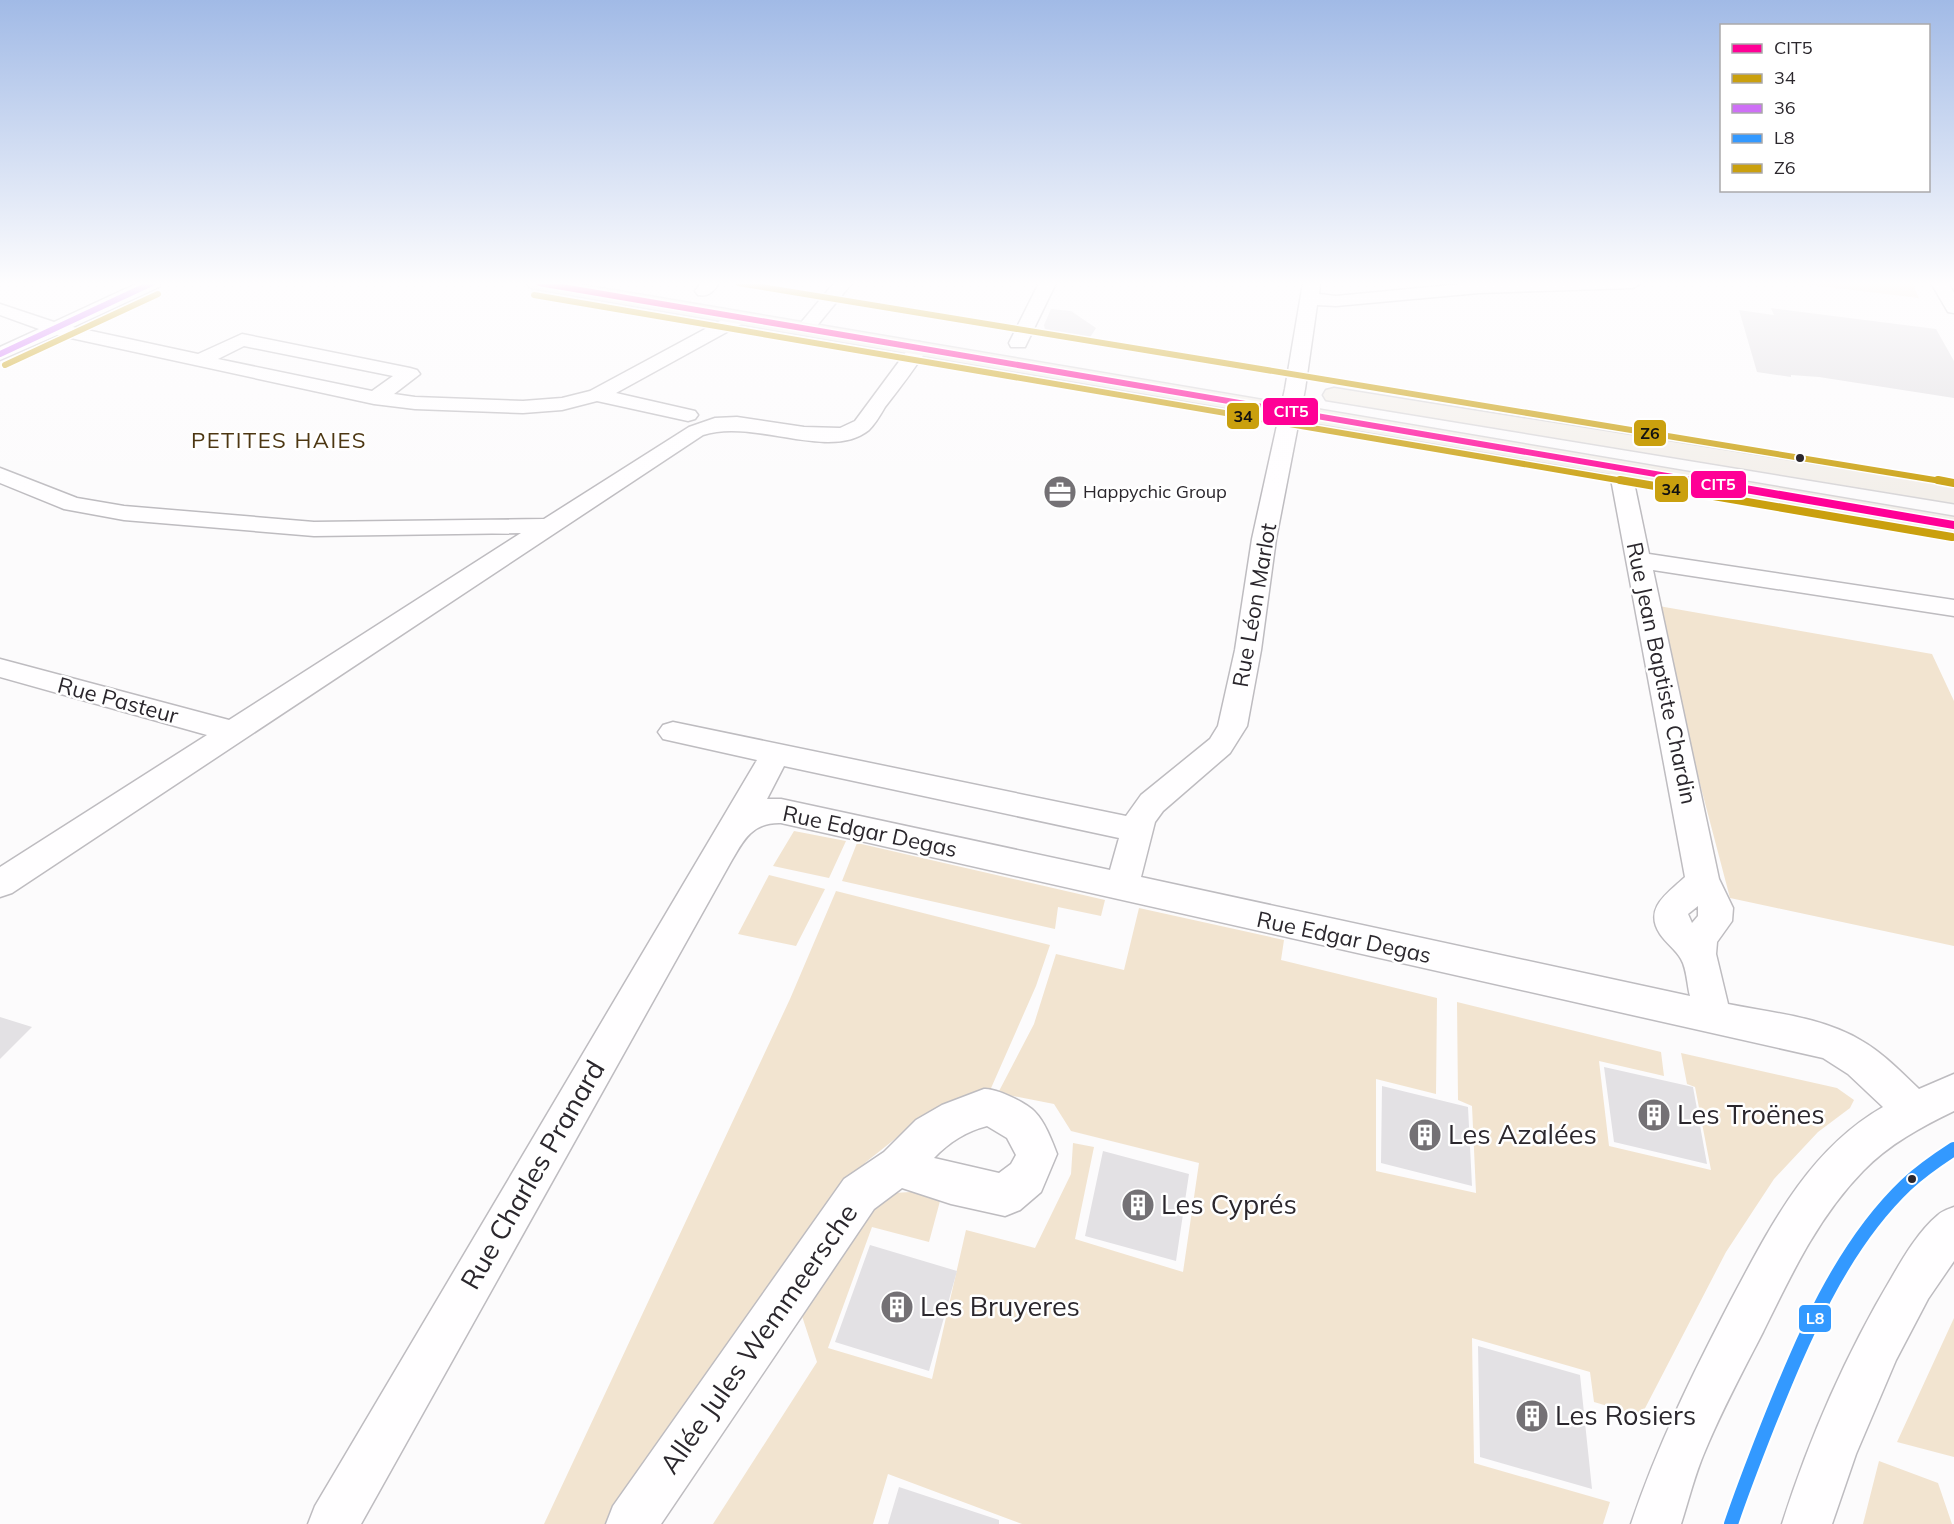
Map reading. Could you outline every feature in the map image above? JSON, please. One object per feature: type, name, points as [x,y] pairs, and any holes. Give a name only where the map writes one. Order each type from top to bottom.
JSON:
[{"type":"main road","points":[[963,354],[1954,495]]},
{"type":"main road","points":[[1072,354],[1620,468],[1954,525]]},
{"type":"street","points":[[168,354],[374,398],[415,403],[524,407],[562,404],[597,395],[668,354]]},
{"type":"street","points":[[199,361],[213,354]]},
{"type":"street","points":[[312,354],[410,374],[374,398]]},
{"type":"street","points":[[0,884],[547,526],[704,427],[731,422],[824,435],[855,430],[862,425],[914,354]]},
{"type":"street","name":"Rue Léon Marlot","points":[[1122,888],[1140,819],[1152,803],[1213,753],[1232,726],[1248,650],[1264,539],[1301,354]]},
{"type":"street","points":[[597,395],[688,414]]},
{"type":"street","name":"Rue Jean Baptiste Chardin","points":[[1620,468],[1702,879],[1716,908],[1715,921],[1701,936],[1698,954],[1713,1018]]},
{"type":"street","points":[[0,475],[72,504],[124,513],[314,529],[547,526]]},
{"type":"street","points":[[1638,560],[1954,608]]},
{"type":"street","name":"Rue Pasteur","points":[[0,668],[235,732]]},
{"type":"street","points":[[673,732],[1137,830]]},
{"type":"street","name":"Rue Charles Pranard","points":[[333,1524],[712,865],[745,820],[776,754]]},
{"type":"street","name":"Rue Edgar Degas","points":[[745,820],[763,810],[781,811],[1826,1042],[1840,1047],[1856,1058],[1914,1110]]},
{"type":"street","points":[[1656,1524],[1680,1452],[1770,1270],[1806,1210],[1828,1180],[1869,1139],[1914,1110],[1954,1092]]},
{"type":"street","name":"Allée Jules Wemmeersche","points":[[631,1524],[849,1206],[865,1189],[898,1166]]},
{"type":"street","points":[[1807,1524],[1815,1496],[1845,1420],[1878,1349],[1906,1293],[1932,1252],[1954,1228]]},
{"type":"shaded area","points":[[1653,605],[1932,654],[1954,701],[1954,946],[1730,898]]},
{"type":"shaded area","points":[[794,831],[846,841],[829,878],[773,866]]},
{"type":"shaded area","points":[[857,843],[1105,900],[1101,916],[1058,907],[1055,929],[842,881]]},
{"type":"shaded area","points":[[769,875],[825,889],[796,946],[738,934]]},
{"type":"shaded area","points":[[836,891],[1050,945],[1036,986],[988,1095],[910,1127],[866,1162],[612,1524],[544,1524],[790,999]]},
{"type":"shaded area","points":[[1139,908],[1284,940],[1281,960],[1437,998],[1436,1094],[1376,1079],[1376,1171],[1476,1193],[1472,1106],[1458,1100],[1457,1002],[1661,1052],[1664,1076],[1599,1061],[1609,1146],[1711,1170],[1695,1087],[1687,1084],[1681,1053],[1837,1088],[1854,1100],[1850,1108],[1818,1132],[1774,1179],[1726,1252],[1641,1416],[1594,1402],[1590,1372],[1472,1338],[1474,1463],[1610,1502],[1603,1524],[1022,1524],[888,1474],[873,1524],[713,1524],[817,1362],[801,1313],[853,1225],[894,1193],[943,1190],[929,1242],[872,1227],[828,1348],[932,1379],[966,1230],[1035,1248],[1071,1174],[1073,1143],[1094,1147],[1075,1239],[1183,1272],[1199,1163],[1071,1131],[1054,1104],[998,1093],[1034,1024],[1056,954],[1124,970]]},
{"type":"shaded area","points":[[1954,1318],[1954,1457],[1897,1442]]},
{"type":"shaded area","points":[[1879,1461],[1938,1483],[1952,1524],[1863,1524]]},
{"type":"building","points":[[1752,354],[1950,354],[1954,361],[1954,398],[1819,377],[1791,375],[1791,377],[1757,372]]},
{"type":"building","points":[[0,1017],[32,1027],[0,1059]]},
{"type":"building","name":"Les Troënes","points":[[1604,1067],[1693,1087],[1707,1164],[1614,1142]]},
{"type":"building","name":"Les Azalées","points":[[1382,1086],[1468,1107],[1472,1186],[1381,1163]]},
{"type":"building","name":"Les Cyprés","points":[[1103,1151],[1189,1174],[1176,1261],[1085,1236]]},
{"type":"building","name":"Les Bruyeres","points":[[870,1245],[957,1271],[929,1371],[835,1342]]},
{"type":"building","name":"Les Rosiers","points":[[1478,1346],[1580,1375],[1592,1489],[1480,1457]]},
{"type":"building","points":[[899,1487],[999,1520],[999,1524],[888,1524]]},
{"type":"transit line","name":"34","points":[[5,365],[28,354]]},
{"type":"transit line","name":"34","points":[[880,354],[1952,537]]},
{"type":"transit line","name":"CIT5","points":[[955,354],[1954,525]]},
{"type":"transit line","name":"Z6","points":[[1170,354],[1954,483]]},
{"type":"transit line","name":"L8","points":[[1731,1524],[1791,1370],[1838,1275],[1877,1217],[1900,1191],[1926,1168],[1954,1149]]},
{"type":"place","name":"Happychic Group","points":[[1060,492]]},
{"type":"place","name":"Les Troënes","points":[[1654,1115]]},
{"type":"place","name":"Les Azalées","points":[[1425,1135]]},
{"type":"place","name":"Les Cyprés","points":[[1138,1205]]},
{"type":"place","name":"Les Bruyeres","points":[[897,1307]]},
{"type":"place","name":"Les Rosiers","points":[[1532,1416]]},
{"type":"district","name":"PETITES HAIES","points":[[279,440]]}]
